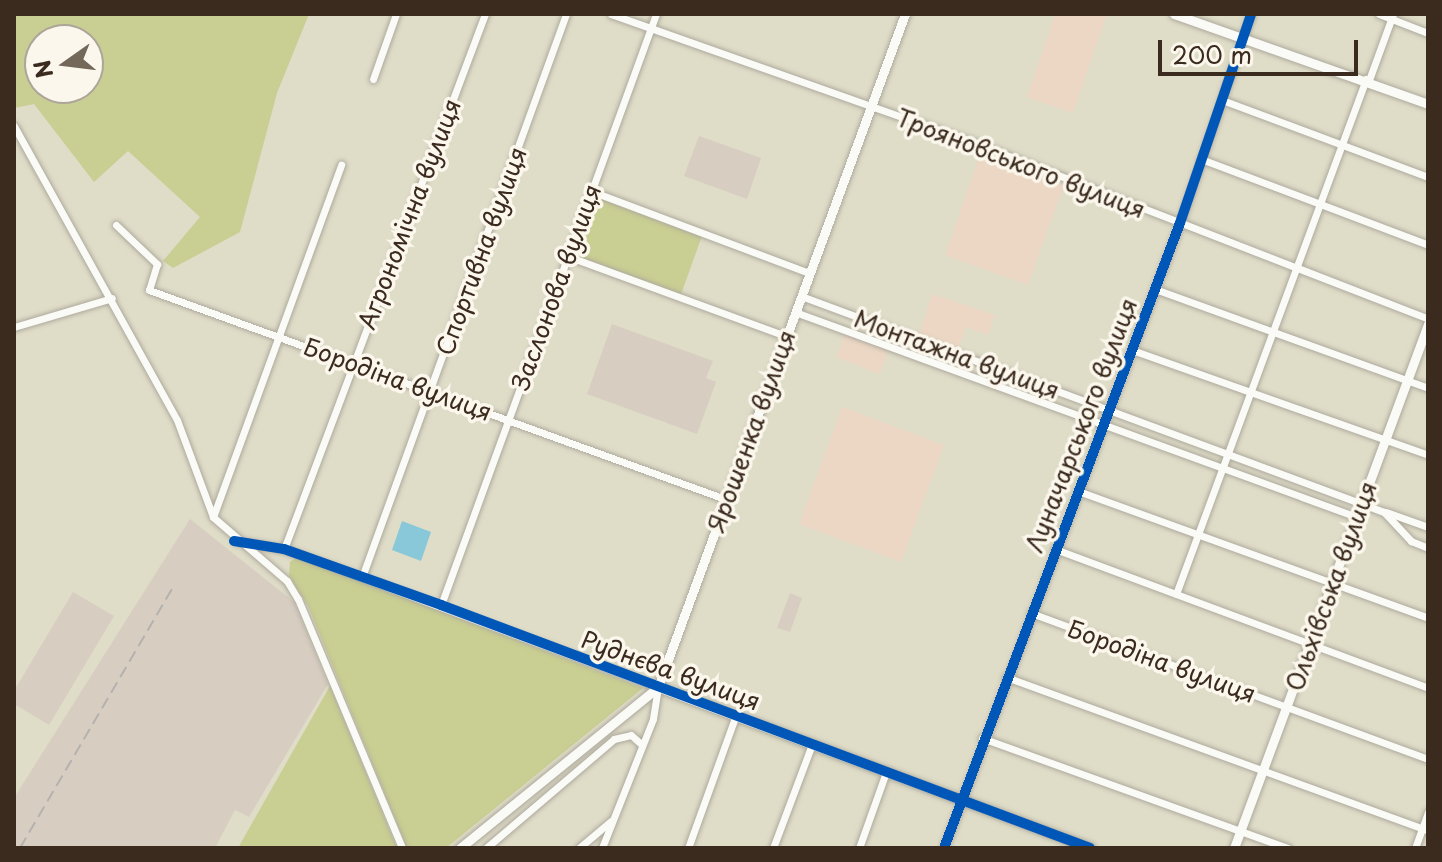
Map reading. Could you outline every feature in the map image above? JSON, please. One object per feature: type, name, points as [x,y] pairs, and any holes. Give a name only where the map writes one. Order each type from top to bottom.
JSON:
[{"type":"street","points":[[373,79],[396,14]]},
{"type":"street","name":"Агрономічна вулиця","points":[[284,549],[485,14]]},
{"type":"street","name":"Спортивна вулиця","points":[[362,577],[566,14]]},
{"type":"street","name":"Трояновського вулиця","points":[[611,14],[651,26],[1180,223],[1428,321]]},
{"type":"street","name":"Заслонова вулиця","points":[[441,605],[656,14]]},
{"type":"street","name":"Ярошенка вулиця","points":[[602,848],[658,705],[658,687],[725,499],[905,14]]},
{"type":"street","points":[[1174,14],[1428,104]]},
{"type":"street","name":"Луначарського вулиця","points":[[944,848],[982,738],[1180,223],[1251,14]]},
{"type":"street","points":[[1379,14],[1392,16],[1428,33]]},
{"type":"street","points":[[1176,594],[1392,16]]},
{"type":"street","points":[[1222,100],[1428,177]]},
{"type":"street","points":[[14,126],[177,420],[213,517],[234,541],[294,590],[402,848]]},
{"type":"street","points":[[1201,159],[1428,245]]},
{"type":"street","points":[[213,517],[341,165]]},
{"type":"street","points":[[591,191],[809,273]]},
{"type":"street","name":"Бородіна вулиця","points":[[116,225],[157,264],[149,290],[725,499]]},
{"type":"street","points":[[567,256],[786,336]]},
{"type":"street","points":[[1155,289],[1428,388]]},
{"type":"street","name":"Монтажна вулиця","points":[[801,296],[1079,395],[1109,410],[1428,527]]},
{"type":"street","points":[[14,327],[112,298]]},
{"type":"street","name":"Монтажна вулиця","points":[[795,312],[1357,517]]},
{"type":"street","name":"Ольхівська вулиця","points":[[1234,848],[1428,321]]},
{"type":"street","points":[[1132,350],[1428,455]]},
{"type":"street","points":[[1078,491],[1428,618]]},
{"type":"street","name":"Монтажна вулиця","points":[[1384,512],[1411,541],[1428,548]]},
{"type":"street","name":"Руднєва вулиця","points":[[234,541],[284,549],[441,605],[1090,848]]},
{"type":"street","points":[[1055,549],[1428,688]]},
{"type":"street","name":"Бородіна вулиця","points":[[1031,613],[1428,759]]},
{"type":"street","points":[[1006,677],[1425,830]]},
{"type":"street","points":[[460,848],[658,687]]},
{"type":"street","points":[[688,848],[736,714]]},
{"type":"street","points":[[486,848],[614,739],[631,735],[641,744]]},
{"type":"street","points":[[982,738],[1288,848]]},
{"type":"street","points":[[773,848],[812,744]]},
{"type":"street","points":[[859,848],[886,772]]},
{"type":"street","points":[[1415,848],[1425,830],[1428,812]]},
{"type":"street","points":[[579,848],[613,819]]},
{"type":"shaded area","points":[[1055,14],[1107,14],[1073,113],[1027,97]]},
{"type":"shaded area","points":[[699,136],[761,158],[747,199],[684,176]]},
{"type":"shaded area","points":[[980,155],[1064,185],[1028,285],[945,255]]},
{"type":"shaded area","points":[[932,294],[995,315],[988,335],[966,327],[958,349],[919,335]]},
{"type":"shaded area","points":[[612,324],[713,361],[706,378],[716,382],[697,434],[587,394]]},
{"type":"shaded area","points":[[845,334],[888,351],[880,374],[836,357]]},
{"type":"shaded area","points":[[842,407],[944,445],[901,562],[799,524]]},
{"type":"shaded area","points":[[190,519],[294,602],[328,684],[249,817],[235,810],[215,848],[14,848],[14,798]]},
{"type":"shaded area","points":[[73,592],[114,616],[49,725],[14,704],[14,691]]},
{"type":"shaded area","points":[[790,593],[802,598],[790,632],[777,628]]},
{"type":"green space","points":[[15,14],[309,14],[277,93],[240,232],[173,268],[163,261],[200,217],[128,151],[94,182],[34,104],[14,108]]},
{"type":"green space","points":[[591,191],[703,233],[680,297],[567,256]]},
{"type":"green space","points":[[297,557],[643,688],[446,848],[407,848],[308,606],[289,576],[290,562]]},
{"type":"green space","points":[[330,686],[397,848],[238,848]]},
{"type":"water","points":[[402,521],[431,532],[421,561],[392,550]]},
{"type":"railway","points":[[20,848],[174,586]]},
{"type":"cycle path","points":[[944,848],[1180,223],[1251,14]]},
{"type":"cycle path","points":[[234,541],[284,549],[441,605],[1090,848]]}]
